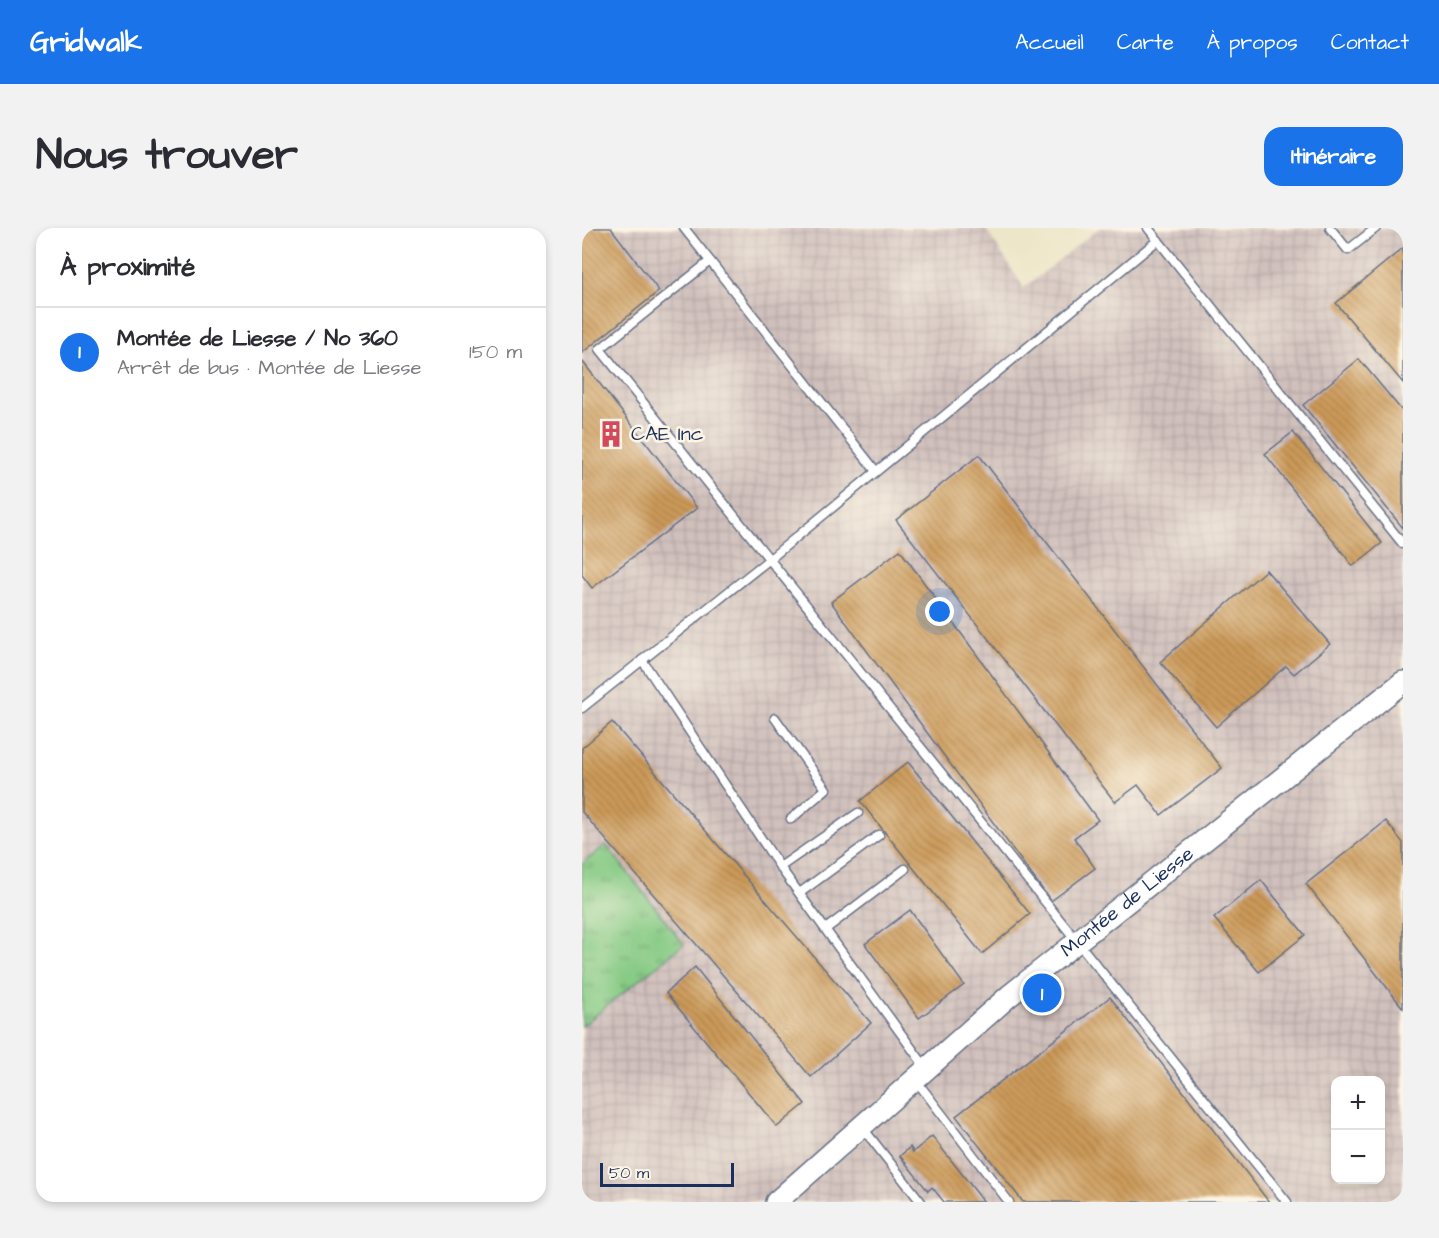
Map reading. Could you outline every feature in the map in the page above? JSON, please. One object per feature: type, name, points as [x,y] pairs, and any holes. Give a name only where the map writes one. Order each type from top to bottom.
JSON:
[{"type":"street","name":"Montée de Liesse","points":[[776,1202],[920,1073],[1077,940],[1403,682]]},
{"type":"lane","points":[[684,228],[875,471]]},
{"type":"lane","points":[[1148,228],[1403,544]]},
{"type":"lane","points":[[1330,228],[1348,250],[1376,228]]},
{"type":"lane","points":[[582,708],[771,558],[1158,240]]},
{"type":"lane","points":[[710,261],[600,349],[771,558],[1287,1202]]},
{"type":"lane","points":[[642,660],[780,867],[827,928],[920,1073],[1009,1202]]},
{"type":"lane","points":[[775,718],[826,789],[791,819]]},
{"type":"lane","points":[[780,867],[858,813]]},
{"type":"lane","points":[[801,892],[879,835]]},
{"type":"lane","points":[[827,928],[905,869]]},
{"type":"lane","points":[[862,1126],[921,1202]]},
{"type":"shaded area","points":[[582,228],[985,228],[1024,288],[1099,228],[1403,228],[1403,1202],[582,1202]]},
{"type":"green space","points":[[606,845],[684,944],[582,1026],[582,864]]},
{"type":"building","points":[[592,228],[611,228],[659,291],[582,353],[582,235]]},
{"type":"building","points":[[1403,248],[1403,383],[1336,303]]},
{"type":"building","points":[[1359,359],[1403,412],[1403,528],[1303,405]]},
{"type":"building","name":"CAE Inc","points":[[582,361],[697,508],[592,588],[582,575]]},
{"type":"building","points":[[1293,432],[1382,543],[1353,566],[1265,454]]},
{"type":"building","points":[[979,455],[1222,768],[1161,815],[1138,785],[1115,802],[896,520]]},
{"type":"building","points":[[900,550],[1098,820],[1074,838],[1095,868],[1051,901],[831,602]]},
{"type":"building","points":[[1266,570],[1330,644],[1294,674],[1286,666],[1216,727],[1160,662]]},
{"type":"building","points":[[612,722],[871,1023],[811,1077],[582,812],[582,748]]},
{"type":"building","points":[[908,762],[1030,914],[982,954],[860,801]]},
{"type":"building","points":[[1386,821],[1403,843],[1403,1008],[1306,884]]},
{"type":"building","points":[[1261,880],[1305,935],[1259,972],[1214,918]]},
{"type":"building","points":[[910,910],[964,985],[919,1018],[865,944]]},
{"type":"building","points":[[695,967],[805,1104],[777,1127],[666,993]]},
{"type":"building","points":[[1110,997],[1269,1202],[1023,1202],[956,1116]]},
{"type":"building","points":[[932,1136],[984,1202],[944,1202],[932,1187],[928,1191],[900,1156],[910,1147],[913,1152]]},
{"type":"place","name":"CAE Inc","points":[[611,434]]},
{"type":"place","name":"Montée de Liesse / No 360","points":[[1042,993]]}]
